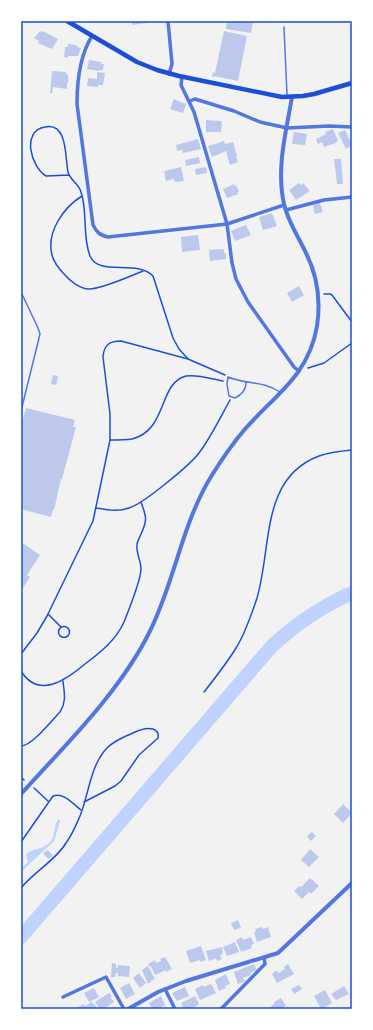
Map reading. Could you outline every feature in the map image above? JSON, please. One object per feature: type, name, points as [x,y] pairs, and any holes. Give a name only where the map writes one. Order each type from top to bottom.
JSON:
[{"type":"main road","points":[[67,21],[137,62],[169,74],[182,77],[271,95],[290,97],[314,94],[352,83]]},
{"type":"street","points":[[168,21],[172,64],[169,74]]},
{"type":"street","points":[[92,36],[87,45],[80,71],[77,100],[94,225],[96,231],[101,236],[108,237],[227,224],[284,205]]},
{"type":"street","points":[[182,77],[180,85],[190,101],[197,118],[227,224],[232,263],[240,287],[248,302],[294,368],[299,371]]},
{"type":"street","points":[[21,794],[100,705],[129,669],[151,629],[160,608],[193,513],[210,477],[241,434],[281,393],[299,371],[314,341],[317,326],[318,294],[311,264],[294,231],[284,205],[280,182],[280,169],[287,128],[290,97]]},
{"type":"street","points":[[190,101],[195,99],[234,111],[260,122],[287,128],[329,126],[352,127]]},
{"type":"street","points":[[286,210],[324,200],[352,197]]},
{"type":"street","points":[[128,1009],[165,989],[200,976],[274,954],[281,950],[352,884]]},
{"type":"street","points":[[221,1009],[265,964],[264,958]]},
{"type":"street","points":[[63,998],[106,977],[124,1009]]},
{"type":"street","points":[[165,989],[176,1009]]},
{"type":"lane","points":[[284,27],[290,97]]},
{"type":"lane","points":[[21,292],[40,334],[21,411]]},
{"type":"lane","points":[[246,383],[243,392],[235,398],[232,398],[228,393],[228,377],[246,383],[264,384],[281,393]]},
{"type":"path","points":[[82,196],[68,206],[62,213],[52,236],[51,253],[54,261],[66,277],[81,287],[93,289],[144,270]]},
{"type":"path","points":[[318,294],[332,295],[352,322]]},
{"type":"path","points":[[21,654],[37,633],[48,614],[93,521],[110,440],[110,414],[102,357],[103,350],[107,344],[114,341],[121,341],[188,359],[221,373]]},
{"type":"path","points":[[302,366],[310,368],[324,363],[352,343]]},
{"type":"path","points":[[110,440],[132,439],[148,430],[159,416],[170,390],[180,379],[187,376],[194,376],[227,382]]},
{"type":"path","points":[[96,508],[110,511],[131,508],[141,502],[186,466],[198,454],[232,398]]},
{"type":"path","points":[[204,692],[237,647],[254,605],[259,589],[272,510],[284,483],[294,471],[306,462],[319,456],[334,452],[352,450]]},
{"type":"path","points":[[21,671],[30,681],[38,685],[47,686],[63,681],[74,674],[104,649],[115,637],[124,622],[141,570],[137,546],[145,525],[146,517],[141,502]]},
{"type":"path","points":[[48,614],[61,628]]},
{"type":"path","points":[[61,628],[68,628],[68,636],[62,638],[60,636],[59,630],[61,628]]},
{"type":"path","points":[[21,746],[30,743],[64,706],[65,698],[63,681]]},
{"type":"path","points":[[21,888],[34,874],[63,849],[82,811],[84,802],[95,766],[107,747],[116,741],[142,730],[152,728],[157,731],[159,734],[158,738],[138,755],[121,781],[115,786],[84,802]]},
{"type":"path","points":[[21,777],[24,780]]},
{"type":"path","points":[[34,788],[48,801]]},
{"type":"path","points":[[21,842],[48,801],[53,796],[61,795],[82,811]]},
{"type":"water","points":[[59,819],[60,821],[54,841],[21,872],[21,868],[28,862],[26,855],[28,852],[49,843],[54,835],[55,825]]},
{"type":"building","points":[[132,21],[146,21],[147,23],[132,25]]},
{"type":"building","points":[[227,21],[253,21],[251,33],[226,29]]},
{"type":"building","points":[[40,31],[43,31],[58,39],[52,49],[38,43],[39,41],[34,38]]},
{"type":"building","points":[[224,31],[247,36],[238,81],[214,76],[212,77],[213,72],[215,73]]},
{"type":"building","points":[[68,44],[77,45],[77,47],[81,48],[78,56],[68,56],[68,58],[64,57],[65,47],[68,47]]},
{"type":"building","points":[[89,60],[104,64],[103,70],[87,69]]},
{"type":"building","points":[[52,71],[66,72],[68,75],[67,89],[53,87],[52,93],[50,93]]},
{"type":"building","points":[[97,72],[105,73],[103,85],[98,85],[98,87],[87,86],[88,78],[97,79]]},
{"type":"building","points":[[174,99],[186,104],[183,113],[170,109]]},
{"type":"building","points":[[206,120],[221,121],[221,132],[206,132]]},
{"type":"building","points":[[333,129],[338,141],[336,143],[324,147],[322,142],[318,144],[316,139],[326,134],[325,132]]},
{"type":"building","points":[[345,130],[352,145],[346,149],[338,133]]},
{"type":"building","points":[[294,132],[307,134],[305,145],[292,144]]},
{"type":"building","points":[[198,139],[201,149],[183,153],[182,150],[177,151],[176,145]]},
{"type":"building","points":[[224,141],[225,144],[233,142],[238,162],[230,165],[226,151],[212,157],[208,146]]},
{"type":"building","points":[[199,157],[200,163],[186,166],[185,160]]},
{"type":"building","points":[[334,159],[341,159],[343,184],[337,184]]},
{"type":"building","points":[[181,167],[184,181],[175,182],[174,179],[166,181],[164,171]]},
{"type":"building","points":[[206,167],[207,173],[196,175],[195,169]]},
{"type":"building","points":[[299,183],[301,185],[303,183],[310,191],[296,200],[289,190]]},
{"type":"building","points":[[234,184],[239,192],[237,193],[238,194],[227,198],[223,189]]},
{"type":"building","points":[[320,203],[323,212],[315,214],[313,205]]},
{"type":"building","points":[[272,213],[277,226],[263,230],[259,217]]},
{"type":"building","points":[[246,225],[251,235],[235,241],[231,231]]},
{"type":"building","points":[[198,235],[200,250],[182,252],[181,237]]},
{"type":"building","points":[[224,249],[224,253],[226,253],[226,259],[210,261],[209,250]]},
{"type":"building","points":[[299,286],[304,295],[292,302],[287,293]]},
{"type":"building","points":[[53,375],[58,376],[56,385],[51,384]]},
{"type":"building","points":[[26,408],[75,420],[73,427],[76,427],[51,517],[21,509],[21,426]]},
{"type":"building","points":[[21,542],[40,555],[27,575],[30,577],[21,591]]},
{"type":"building","points":[[343,804],[352,813],[343,823],[334,814]]},
{"type":"building","points":[[312,832],[316,836],[311,841],[307,836]]},
{"type":"building","points":[[310,849],[319,857],[309,867],[301,860]]},
{"type":"building","points":[[48,850],[53,856],[48,859],[43,853]]},
{"type":"building","points":[[310,878],[319,886],[311,894],[309,892],[302,899],[294,891],[299,886],[301,887]]},
{"type":"building","points":[[238,920],[241,928],[234,930],[231,923]]},
{"type":"building","points":[[262,927],[263,929],[268,927],[271,937],[257,942],[254,932],[256,932],[255,929]]},
{"type":"building","points":[[242,937],[243,940],[251,937],[254,944],[251,945],[252,948],[241,952],[236,940]]},
{"type":"building","points":[[235,942],[239,952],[227,956],[223,947]]},
{"type":"building","points":[[201,946],[206,960],[190,963],[186,951]]},
{"type":"building","points":[[222,947],[223,954],[220,955],[222,959],[217,961],[216,958],[209,961],[206,951]]},
{"type":"building","points":[[165,957],[172,969],[155,975],[151,966],[150,967],[148,964],[155,960],[156,963],[161,961],[160,959]]},
{"type":"building","points":[[112,963],[116,964],[116,968],[118,968],[118,965],[130,966],[129,977],[118,976],[118,973],[116,973],[115,977],[111,977]]},
{"type":"building","points":[[254,964],[257,970],[250,973],[251,975],[243,978],[245,981],[238,984],[234,972]]},
{"type":"building","points":[[288,964],[294,974],[277,983],[272,974],[277,970],[278,973],[285,969],[284,967]]},
{"type":"building","points":[[148,966],[155,979],[150,981],[151,982],[148,984],[142,970]]},
{"type":"building","points":[[139,973],[146,983],[140,988],[133,978]]},
{"type":"building","points":[[226,974],[230,984],[225,986],[226,988],[219,991],[215,980]]},
{"type":"building","points":[[129,983],[135,994],[126,999],[120,988]]},
{"type":"building","points":[[211,984],[216,993],[200,1000],[195,989],[203,985],[203,987]]},
{"type":"building","points":[[299,985],[302,989],[294,994],[291,989]]},
{"type":"building","points":[[344,986],[349,994],[336,1000],[331,994]]},
{"type":"building","points":[[185,987],[189,996],[177,1001],[172,993]]},
{"type":"building","points":[[94,988],[99,997],[89,1002],[84,993]]},
{"type":"building","points":[[325,990],[332,1003],[321,1009],[314,996]]},
{"type":"building","points":[[109,993],[114,1002],[105,1008],[100,1009],[95,1002]]},
{"type":"building","points":[[161,996],[165,1005],[157,1009],[152,1009],[149,1003]]},
{"type":"building","points":[[195,996],[199,1004],[191,1009],[184,1009],[181,1003]]},
{"type":"building","points":[[281,998],[286,1006],[282,1009],[269,1009],[275,1003],[274,1002]]},
{"type":"building","points":[[92,1002],[98,1009],[79,1009],[78,1007],[84,1004],[85,1006]]},
{"type":"waterway","points":[[21,937],[272,646],[290,630],[310,616],[352,593]]}]
